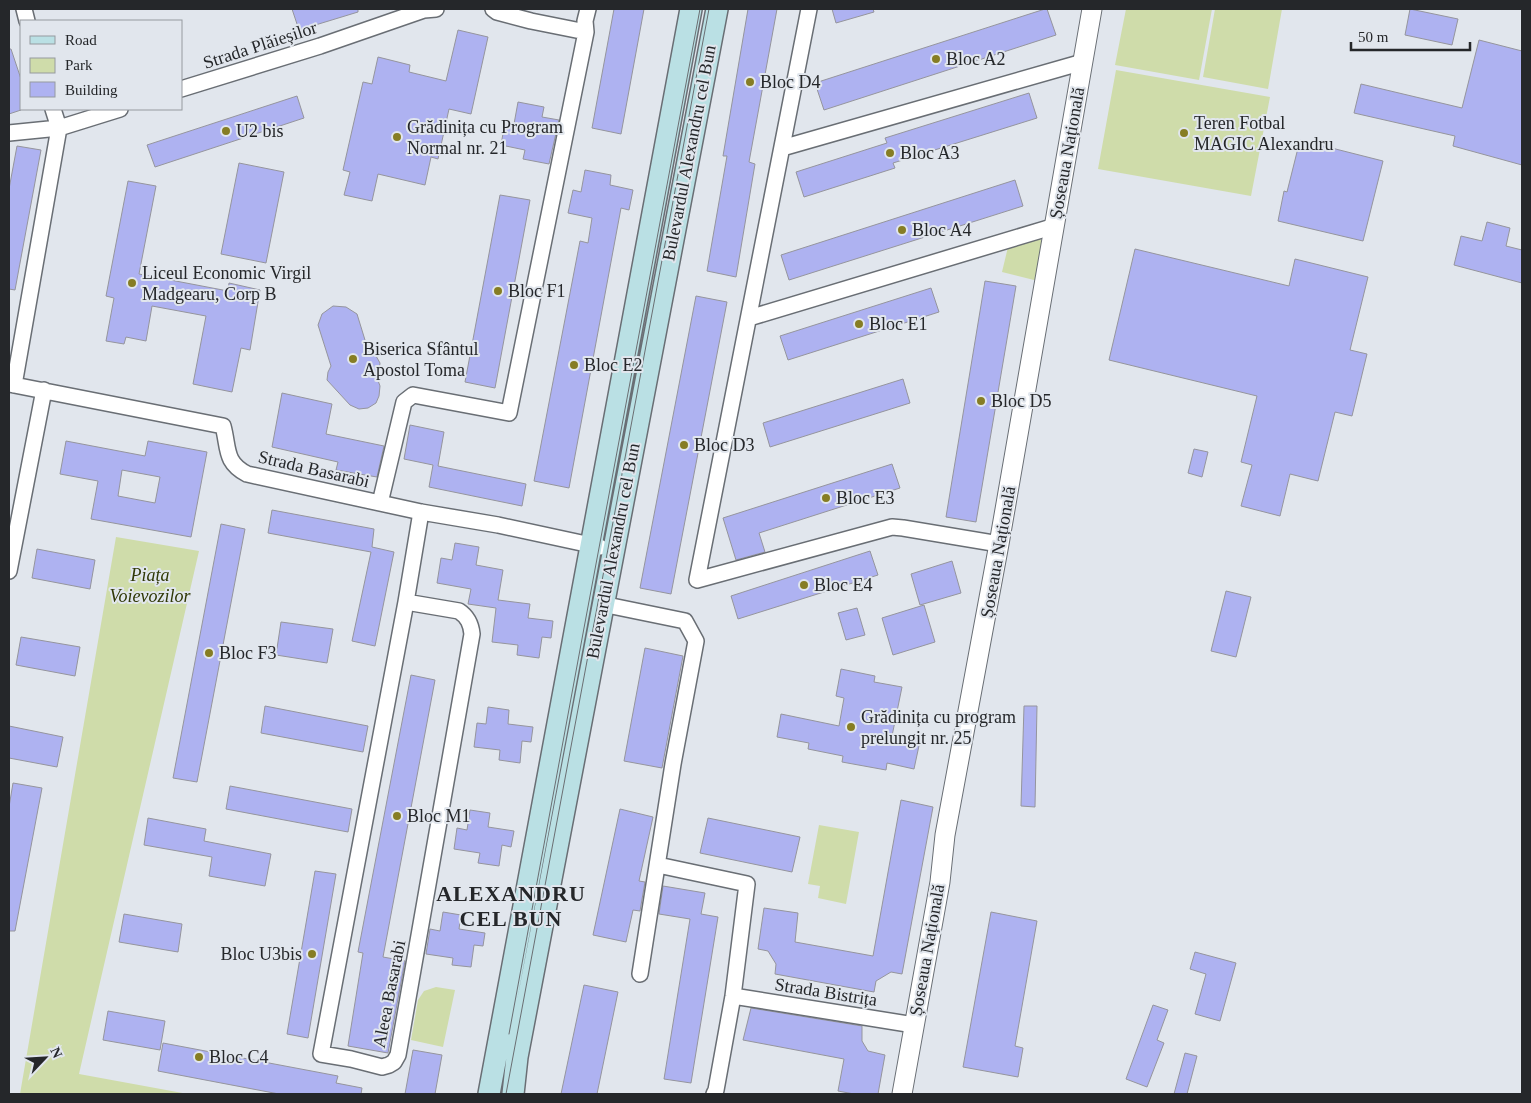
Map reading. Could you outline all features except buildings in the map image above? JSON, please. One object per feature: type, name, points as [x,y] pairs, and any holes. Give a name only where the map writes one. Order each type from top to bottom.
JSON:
[{"type":"main road","name":"Bulevardul Alexandru cel Bun","points":[[490,1094],[692,9]]},
{"type":"main road","name":"Bulevardul Alexandru cel Bun","points":[[513,1094],[517,1057],[602,604],[717,9]]},
{"type":"street","name":"Strada Plăieșilor","points":[[182,90],[424,10],[436,9]]},
{"type":"street","points":[[493,9],[497,12],[586,32]]},
{"type":"street","points":[[380,503],[404,402],[413,395],[509,413],[586,32],[585,21],[588,9]]},
{"type":"street","points":[[808,9],[697,580],[892,527],[1000,544]]},
{"type":"street","name":"Șoseaua Națională","points":[[902,1094],[940,882],[945,834],[1000,544],[1092,9]]},
{"type":"street","points":[[782,148],[1083,62]]},
{"type":"street","points":[[12,385],[59,128],[52,110]]},
{"type":"street","points":[[9,133],[59,128],[117,110]]},
{"type":"street","points":[[748,318],[1055,226]]},
{"type":"street","name":"Strada Basarabi","points":[[12,385],[223,426],[229,458],[238,469],[247,474],[420,512],[498,525],[613,550]]},
{"type":"street","points":[[9,571],[44,390]]},
{"type":"street","name":"Aleea Basarabi","points":[[406,602],[459,611],[468,619],[472,634],[398,1055],[394,1062],[382,1067],[321,1054],[406,602],[420,512]]},
{"type":"street","points":[[602,604],[684,621],[696,641],[640,974]]},
{"type":"street","points":[[658,865],[747,884],[733,996],[714,1094]]},
{"type":"street","name":"Strada Bistrița","points":[[733,996],[914,1025]]},
{"type":"green space","points":[[1126,9],[1212,9],[1199,80],[1115,65]]},
{"type":"green space","points":[[1215,9],[1282,9],[1268,89],[1203,77]]},
{"type":"green space","name":"Teren Fotbal MAGIC Alexandru","points":[[1116,70],[1270,97],[1251,196],[1098,169]]},
{"type":"green space","points":[[1039,237],[1046,248],[1038,281],[1002,272],[1008,247]]},
{"type":"green space","name":"Piața Voievozilor","points":[[116,537],[199,551],[79,1074],[188,1094],[20,1094]]},
{"type":"green space","points":[[819,825],[859,832],[846,904],[818,898],[820,886],[808,884]]},
{"type":"green space","points":[[436,987],[455,990],[443,1047],[411,1040],[418,1000],[424,991]]},
{"type":"tram line","points":[[509,1034],[700,9]]},
{"type":"tram line","points":[[506,1094],[709,9]]},
{"type":"place","name":"Bloc A2","points":[[936,59]]},
{"type":"place","name":"Bloc D4","points":[[750,82]]},
{"type":"place","name":"U2 bis","points":[[226,131]]},
{"type":"place","name":"Teren Fotbal MAGIC Alexandru","points":[[1184,133]]},
{"type":"place","name":"Grădinița cu Program Normal nr. 21","points":[[397,137]]},
{"type":"place","name":"Bloc A3","points":[[890,153]]},
{"type":"place","name":"Bloc A4","points":[[902,230]]},
{"type":"place","name":"Liceul Economic Virgil Madgearu, Corp B","points":[[132,283]]},
{"type":"place","name":"Bloc F1","points":[[498,291]]},
{"type":"place","name":"Bloc E1","points":[[859,324]]},
{"type":"place","name":"Biserica Sfântul Apostol Toma","points":[[353,359]]},
{"type":"place","name":"Bloc E2","points":[[574,365]]},
{"type":"place","name":"Bloc D5","points":[[981,401]]},
{"type":"place","name":"Bloc D3","points":[[684,445]]},
{"type":"place","name":"Bloc E3","points":[[826,498]]},
{"type":"place","name":"Bloc E4","points":[[804,585]]},
{"type":"place","name":"Bloc F3","points":[[209,653]]},
{"type":"place","name":"Grădinița cu program prelungit nr. 25","points":[[851,727]]},
{"type":"place","name":"Bloc M1","points":[[397,816]]},
{"type":"place","name":"Bloc U3bis","points":[[312,954]]},
{"type":"place","name":"Bloc C4","points":[[199,1057]]},
{"type":"district","name":"ALEXANDRU CEL BUN","points":[[511,906]]}]
